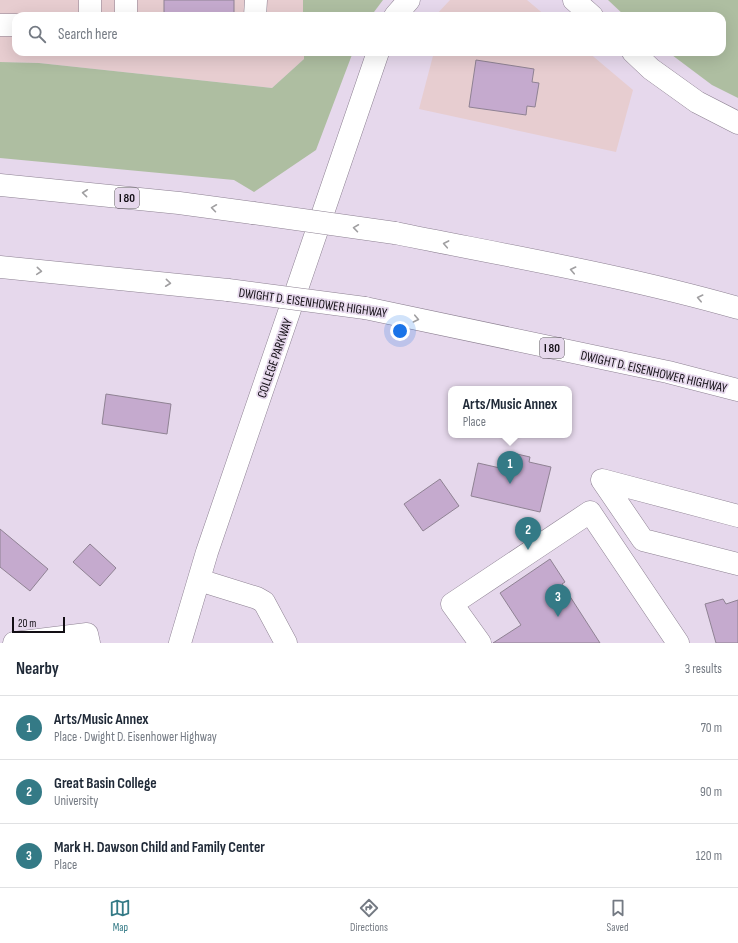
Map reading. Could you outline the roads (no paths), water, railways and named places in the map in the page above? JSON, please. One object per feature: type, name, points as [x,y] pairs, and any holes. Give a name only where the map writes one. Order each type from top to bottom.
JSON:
[{"type":"main road","points":[[90,0],[90,12]]},
{"type":"main road","points":[[126,0],[126,12]]},
{"type":"main road","points":[[255,12],[256,0]]},
{"type":"main road","points":[[398,12],[408,0]]},
{"type":"main road","points":[[574,0],[588,12]]},
{"type":"main road","points":[[0,24],[12,25]]},
{"type":"main road","name":"COLLEGE PARKWAY","points":[[180,643],[199,580],[377,56]]},
{"type":"main road","points":[[636,56],[651,69],[697,102],[738,123]]},
{"type":"main road","name":"I 80","points":[[0,184],[179,203],[395,233],[528,260],[738,308]]},
{"type":"main road","name":"DWIGHT D. EISENHOWER HIGHWAY","points":[[0,267],[228,290],[365,308],[668,372],[738,390]]},
{"type":"main road","points":[[738,516],[602,480],[643,540],[738,564]]},
{"type":"main road","points":[[480,643],[452,604],[590,512],[678,643]]},
{"type":"main road","points":[[199,580],[257,598],[264,602],[286,643]]},
{"type":"main road","points":[[14,643],[87,634],[89,643]]},
{"type":"place","name":"Arts/Music Annex","points":[[510,484]]},
{"type":"place","name":"Great Basin College","points":[[528,550]]},
{"type":"place","name":"Mark H. Dawson Child and Family Center","points":[[558,617]]}]
